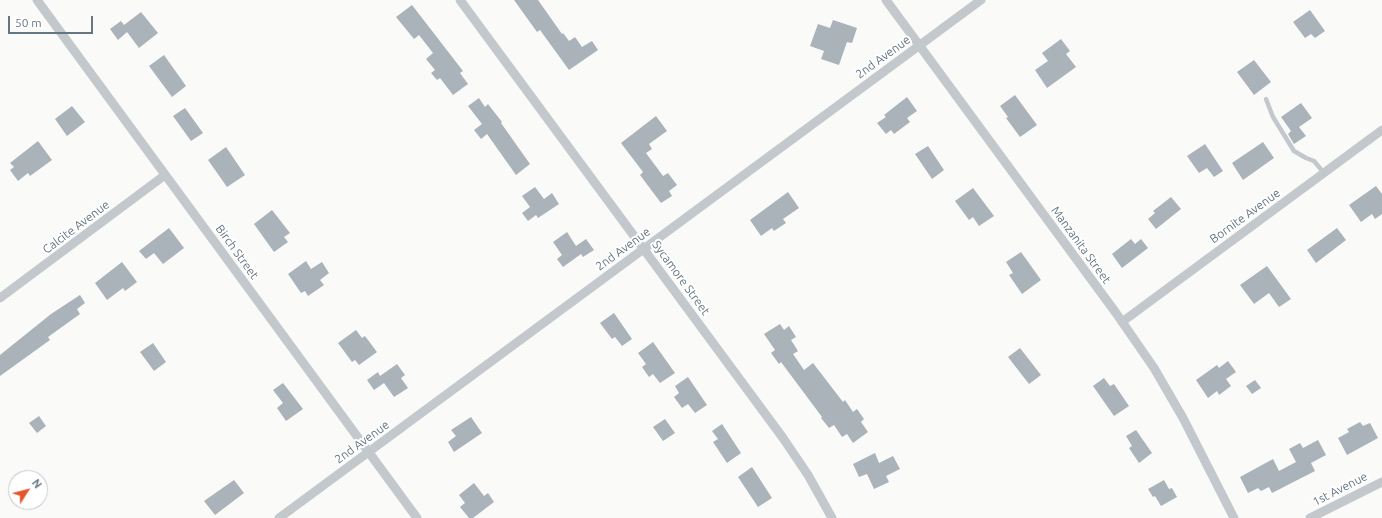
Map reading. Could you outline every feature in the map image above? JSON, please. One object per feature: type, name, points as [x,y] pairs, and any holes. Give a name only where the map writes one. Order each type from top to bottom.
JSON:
[{"type":"street","name":"Birch Street","points":[[37,0],[417,518]]},
{"type":"street","name":"Sycamore Street","points":[[460,0],[783,438],[808,474],[832,518]]},
{"type":"street","name":"Manzanita Street","points":[[886,0],[1122,322],[1154,368],[1172,399],[1234,518]]},
{"type":"street","name":"2nd Avenue","points":[[279,518],[981,0]]},
{"type":"street","name":"Bornite Avenue","points":[[1122,322],[1382,130]]},
{"type":"street","name":"Calcite Avenue","points":[[0,298],[166,175]]},
{"type":"street","name":"1st Avenue","points":[[1310,518],[1382,482]]},
{"type":"lane","points":[[1266,99],[1274,117],[1294,151],[1314,161],[1324,174]]},
{"type":"building","points":[[514,0],[538,0],[562,34],[563,33],[569,41],[575,37],[582,47],[592,41],[598,50],[569,70],[540,30],[537,32]]},
{"type":"building","points":[[412,5],[463,71],[460,73],[468,84],[453,95],[440,78],[437,80],[431,73],[435,70],[426,59],[433,53],[419,35],[414,39],[396,17]]},
{"type":"building","points":[[1310,10],[1325,31],[1315,38],[1311,34],[1305,38],[1293,22]]},
{"type":"building","points":[[141,12],[158,33],[139,48],[127,32],[118,40],[110,29],[121,21],[124,25]]},
{"type":"building","points":[[833,20],[857,28],[852,43],[847,42],[839,65],[821,59],[824,51],[810,46],[818,24],[830,28]]},
{"type":"building","points":[[1061,39],[1070,51],[1066,54],[1076,67],[1047,88],[1035,70],[1048,61],[1042,53]]},
{"type":"building","points":[[164,55],[186,86],[172,97],[149,66]]},
{"type":"building","points":[[1254,60],[1271,82],[1254,95],[1237,72]]},
{"type":"building","points":[[1015,95],[1037,125],[1020,137],[1006,118],[1008,117],[1000,106]]},
{"type":"building","points":[[907,97],[917,111],[907,118],[910,122],[894,134],[891,130],[886,134],[877,123],[886,117],[884,115]]},
{"type":"building","points":[[479,98],[485,107],[488,104],[502,122],[501,123],[530,164],[516,175],[487,134],[481,139],[474,130],[482,124],[468,106]]},
{"type":"building","points":[[1301,103],[1312,118],[1299,127],[1306,136],[1294,144],[1288,134],[1291,131],[1281,117]]},
{"type":"building","points":[[72,106],[85,122],[67,136],[55,119]]},
{"type":"building","points":[[185,108],[203,133],[191,141],[173,116]]},
{"type":"building","points":[[656,116],[667,131],[649,144],[652,149],[646,153],[663,176],[668,173],[677,185],[669,191],[672,196],[661,203],[640,175],[643,172],[621,143]]},
{"type":"building","points":[[38,141],[52,160],[30,176],[28,173],[18,181],[10,170],[14,167],[10,163]]},
{"type":"building","points":[[1263,142],[1274,158],[1243,180],[1232,163]]},
{"type":"building","points":[[1205,144],[1223,171],[1214,177],[1207,168],[1199,173],[1187,156]]},
{"type":"building","points":[[928,146],[944,170],[932,179],[915,154]]},
{"type":"building","points":[[226,147],[245,175],[227,187],[208,160]]},
{"type":"building","points":[[1376,186],[1382,194],[1382,214],[1375,219],[1372,214],[1361,222],[1349,205]]},
{"type":"building","points":[[535,187],[544,199],[552,193],[559,204],[538,218],[536,215],[528,221],[522,213],[530,207],[522,196]]},
{"type":"building","points":[[973,188],[994,216],[979,226],[973,217],[969,220],[955,201]]},
{"type":"building","points":[[788,192],[799,208],[783,219],[786,223],[774,231],[772,228],[761,236],[750,220]]},
{"type":"building","points":[[1171,197],[1181,209],[1156,229],[1148,219],[1155,213],[1153,211]]},
{"type":"building","points":[[272,210],[290,233],[284,237],[288,242],[274,252],[254,224]]},
{"type":"building","points":[[169,228],[184,248],[163,264],[154,253],[146,259],[139,251]]},
{"type":"building","points":[[1337,228],[1346,240],[1316,263],[1307,250]]},
{"type":"building","points":[[567,232],[576,246],[586,239],[594,250],[583,257],[581,254],[563,267],[557,259],[562,255],[553,242]]},
{"type":"building","points":[[1131,239],[1135,244],[1141,239],[1148,248],[1122,268],[1112,254]]},
{"type":"building","points":[[1021,252],[1041,280],[1022,294],[1009,275],[1013,273],[1006,262]]},
{"type":"building","points":[[306,261],[311,269],[322,262],[329,273],[320,280],[324,285],[308,296],[305,291],[301,293],[288,274]]},
{"type":"building","points":[[122,262],[137,282],[125,291],[123,288],[107,300],[95,283]]},
{"type":"building","points":[[1267,266],[1291,299],[1279,307],[1269,293],[1254,304],[1240,285]]},
{"type":"building","points":[[80,295],[85,303],[77,309],[80,314],[48,337],[50,340],[0,376],[0,355],[51,314]]},
{"type":"building","points":[[614,313],[632,339],[622,346],[615,337],[612,339],[600,323]]},
{"type":"building","points":[[780,324],[784,330],[789,326],[796,337],[791,340],[798,351],[793,354],[804,370],[813,363],[843,402],[845,400],[853,412],[857,409],[864,419],[861,422],[868,432],[853,443],[847,434],[842,437],[834,425],[829,428],[781,362],[779,364],[771,353],[775,350],[764,334]]},
{"type":"building","points":[[356,330],[362,338],[365,336],[377,352],[359,365],[355,360],[352,362],[338,343]]},
{"type":"building","points":[[653,342],[675,373],[660,383],[653,374],[649,377],[642,367],[646,364],[638,353]]},
{"type":"building","points":[[153,343],[166,362],[154,371],[140,352]]},
{"type":"building","points":[[1020,348],[1041,375],[1029,384],[1008,357]]},
{"type":"building","points":[[1228,361],[1236,372],[1226,379],[1231,386],[1219,395],[1217,391],[1208,398],[1196,380],[1217,365],[1219,368]]},
{"type":"building","points":[[397,364],[405,375],[401,378],[408,388],[394,397],[384,383],[374,390],[367,380],[378,372],[380,376]]},
{"type":"building","points":[[688,377],[707,405],[695,413],[688,404],[682,408],[674,397],[679,393],[675,386]]},
{"type":"building","points":[[1104,378],[1110,386],[1114,384],[1129,406],[1114,416],[1093,386]]},
{"type":"building","points":[[1255,380],[1261,388],[1252,394],[1246,386]]},
{"type":"building","points":[[283,383],[303,409],[286,421],[277,408],[283,403],[273,390]]},
{"type":"building","points":[[39,416],[46,426],[37,433],[29,423]]},
{"type":"building","points":[[471,417],[482,433],[454,452],[448,442],[456,436],[451,430]]},
{"type":"building","points":[[665,419],[675,433],[663,441],[653,427]]},
{"type":"building","points":[[1360,422],[1363,426],[1370,423],[1378,438],[1347,455],[1338,438],[1349,432],[1347,429]]},
{"type":"building","points":[[722,424],[741,453],[727,463],[713,442],[718,439],[712,431]]},
{"type":"building","points":[[1136,430],[1152,453],[1139,463],[1129,448],[1132,446],[1126,436]]},
{"type":"building","points":[[1318,440],[1326,455],[1311,463],[1315,471],[1272,493],[1269,487],[1261,491],[1258,488],[1248,493],[1240,477],[1273,459],[1279,471],[1296,462],[1289,449],[1300,443],[1303,448]]},
{"type":"building","points":[[875,453],[879,463],[893,456],[900,469],[886,476],[889,482],[874,489],[867,474],[859,477],[853,464]]},
{"type":"building","points":[[752,467],[772,498],[758,507],[738,477]]},
{"type":"building","points":[[234,480],[244,493],[215,515],[204,501]]},
{"type":"building","points":[[1164,480],[1169,489],[1172,488],[1177,497],[1161,506],[1155,496],[1153,497],[1148,489]]},
{"type":"building","points":[[474,483],[484,496],[488,493],[494,502],[473,518],[469,518],[460,507],[465,503],[459,495]]}]
